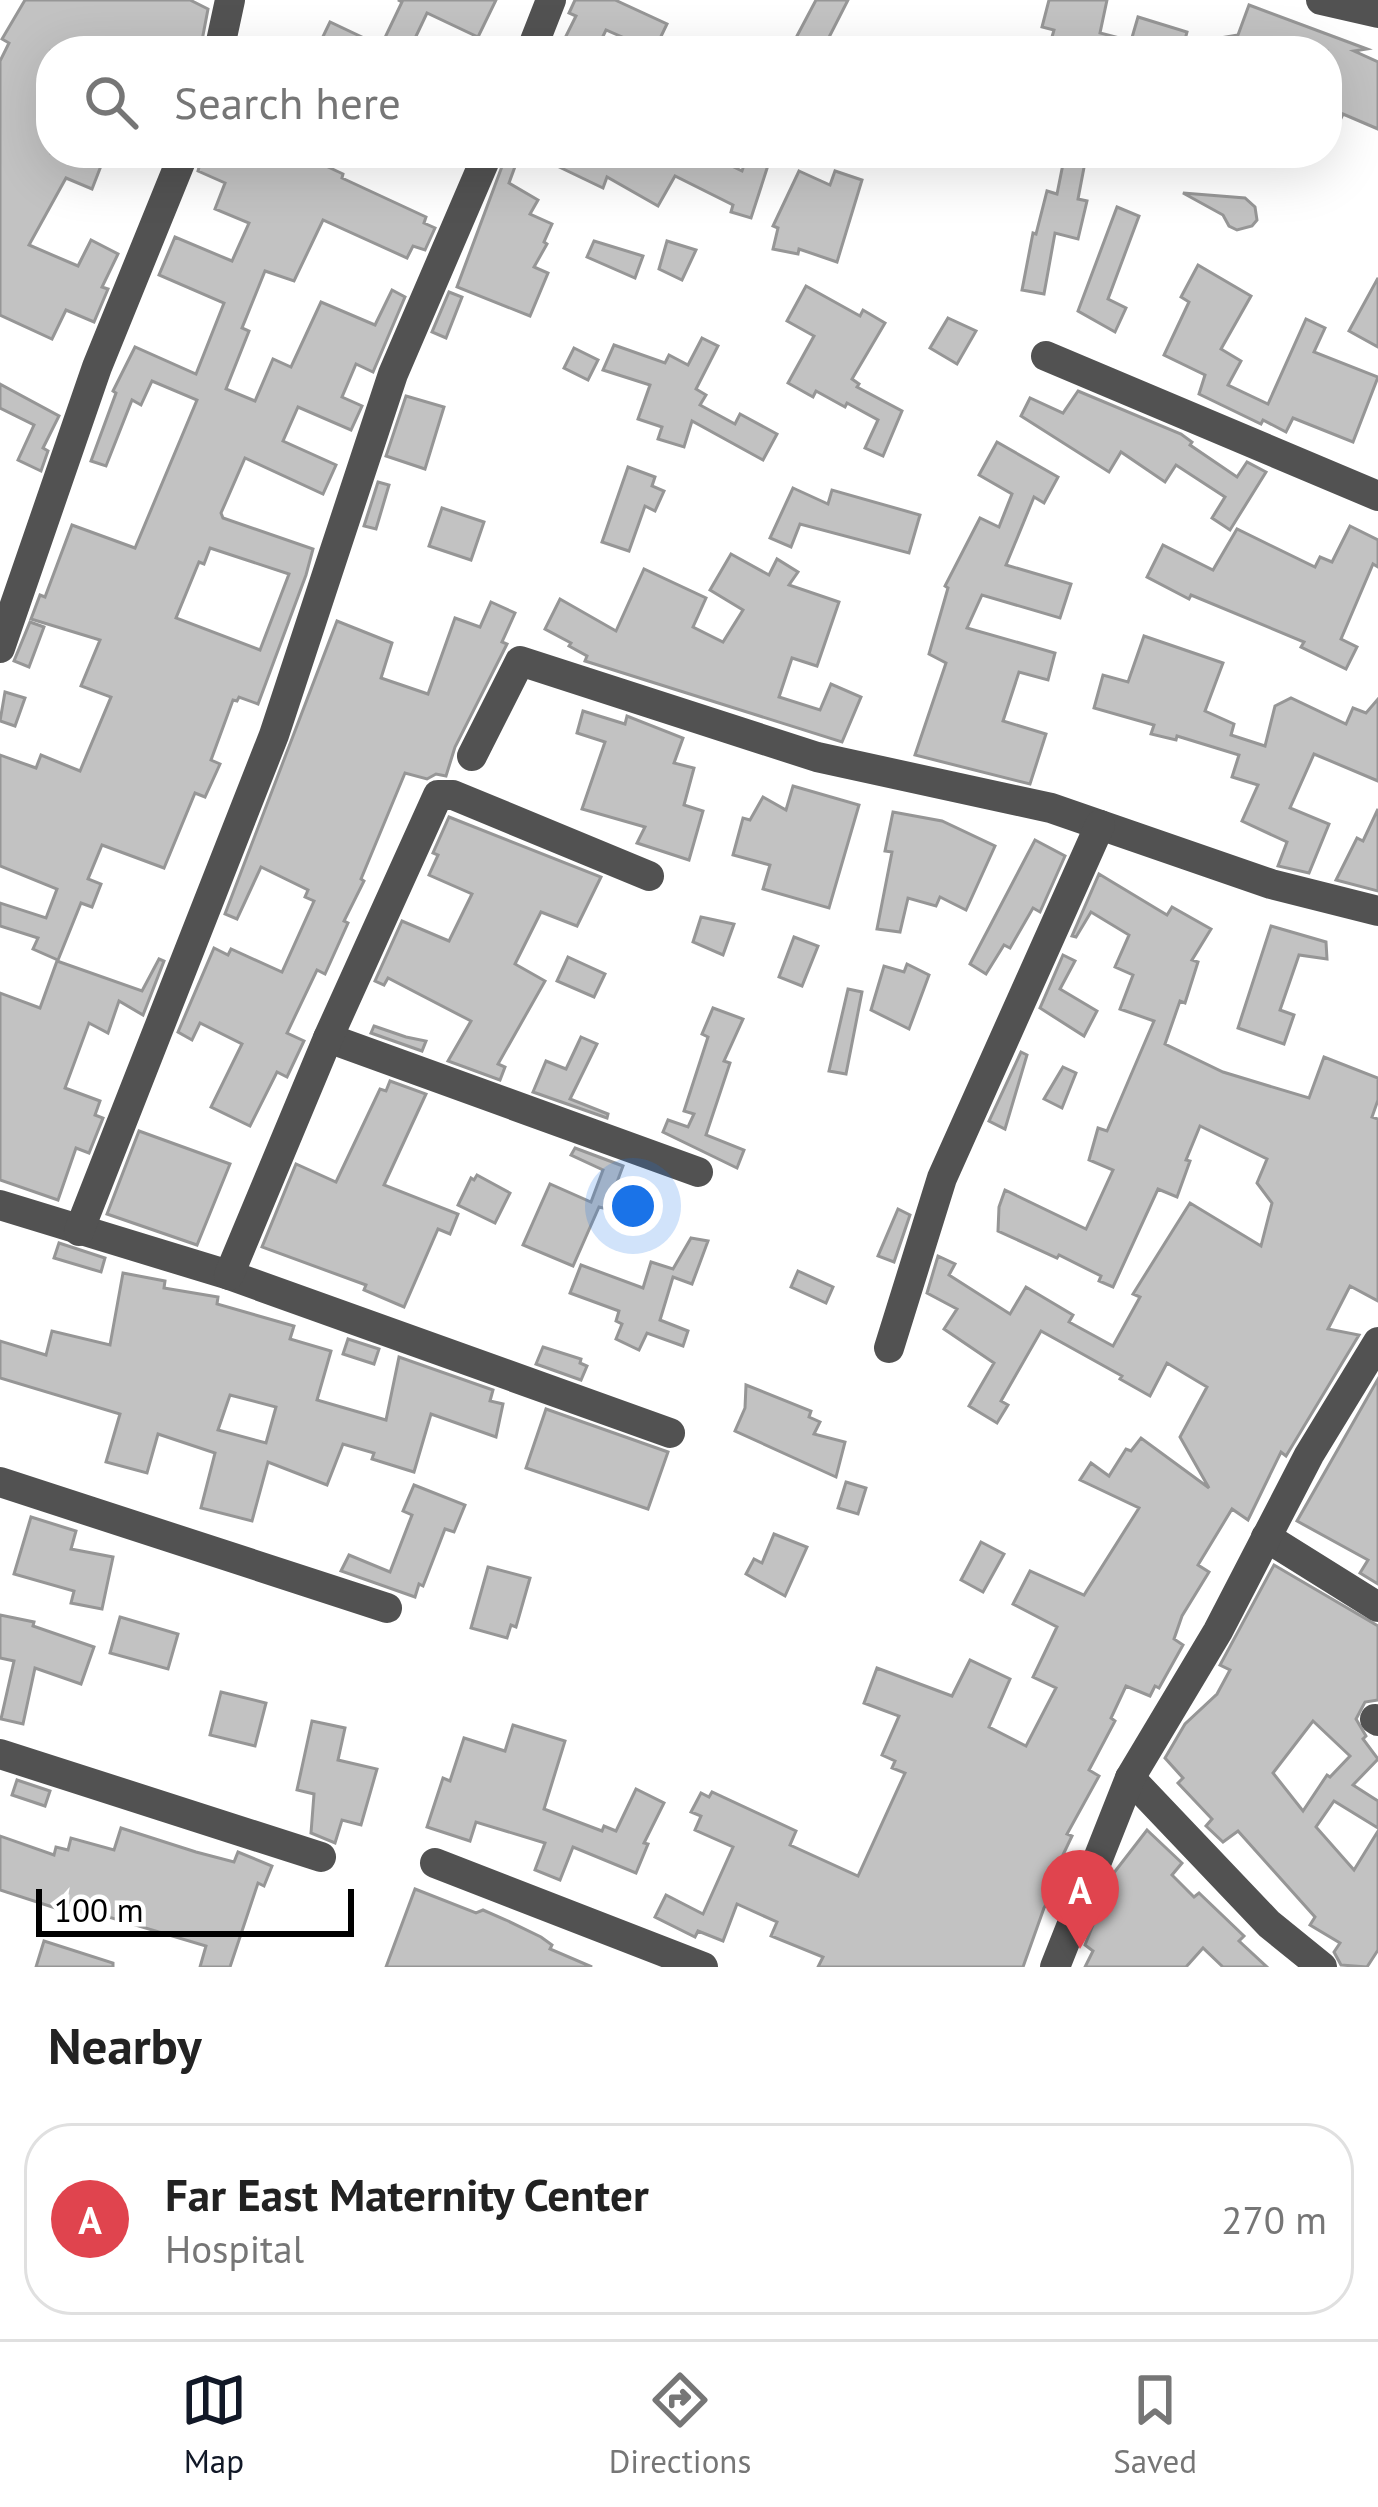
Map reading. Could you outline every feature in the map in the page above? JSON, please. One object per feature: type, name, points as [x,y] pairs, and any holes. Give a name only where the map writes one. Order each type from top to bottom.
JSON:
[{"type":"street","points":[[222,36],[230,0]]},
{"type":"street","points":[[537,36],[550,0]]},
{"type":"street","points":[[1321,0],[1378,13]]},
{"type":"street","points":[[0,648],[98,367],[178,168]]},
{"type":"street","points":[[79,1231],[274,735],[393,374],[482,168]]},
{"type":"street","points":[[1046,356],[1378,496]]},
{"type":"street","points":[[472,756],[520,661],[817,757],[1051,808],[1271,884],[1378,911]]},
{"type":"street","points":[[229,1275],[328,1038],[439,795],[454,795],[649,876]]},
{"type":"street","points":[[889,1348],[942,1178],[1100,825]]},
{"type":"street","points":[[328,1038],[698,1172]]},
{"type":"street","points":[[0,1205],[229,1275],[670,1432]]},
{"type":"street","points":[[1055,1967],[1130,1778],[1218,1631],[1309,1455],[1378,1342]]},
{"type":"street","points":[[0,1483],[387,1608]]},
{"type":"street","points":[[1266,1537],[1378,1607]]},
{"type":"street","points":[[0,1754],[321,1857]]},
{"type":"street","points":[[1130,1778],[1269,1924],[1322,1967]]},
{"type":"street","points":[[435,1863],[703,1967]]},
{"type":"building","points":[[25,0],[190,0],[208,9],[203,36],[36,36],[36,168],[100,168],[92,189],[66,178],[29,245],[78,266],[91,240],[118,254],[102,287],[108,289],[94,322],[66,310],[52,339],[0,315],[0,61],[9,43],[2,39]]},
{"type":"building","points":[[398,0],[496,0],[478,36],[427,13],[416,36],[386,36],[402,2]]},
{"type":"building","points":[[575,0],[615,0],[667,24],[661,36],[620,36],[606,30],[603,36],[566,36],[576,16],[569,13]]},
{"type":"building","points":[[816,0],[848,0],[830,36],[797,36]]},
{"type":"building","points":[[1049,0],[1107,0],[1100,33],[1112,36],[1052,36],[1054,30],[1042,27]]},
{"type":"building","points":[[1249,5],[1332,36],[1232,36],[1238,35]]},
{"type":"building","points":[[1138,17],[1187,32],[1186,36],[1132,36]]},
{"type":"building","points":[[330,22],[360,36],[323,36]]},
{"type":"building","points":[[1342,40],[1367,49],[1354,51],[1378,62],[1378,129],[1343,114]]},
{"type":"building","points":[[199,168],[330,168],[426,217],[424,223],[435,228],[425,250],[413,246],[407,258],[323,220],[294,281],[265,271],[242,328],[249,331],[226,389],[255,401],[273,359],[291,367],[321,302],[375,325],[392,290],[405,297],[373,372],[356,364],[342,397],[362,406],[351,430],[298,407],[283,441],[336,465],[323,494],[245,458],[223,518],[313,549],[258,704],[239,697],[233,700],[211,760],[220,764],[205,797],[195,793],[164,868],[102,845],[88,879],[101,884],[92,907],[81,903],[58,960],[33,949],[38,938],[0,926],[0,903],[46,918],[57,889],[0,866],[0,755],[36,768],[41,755],[80,771],[111,697],[81,686],[100,640],[31,619],[40,595],[45,597],[72,525],[135,548],[197,400],[152,381],[141,405],[132,400],[106,466],[91,461],[113,391],[135,347],[196,374],[224,303],[159,275],[175,237],[232,261],[249,223],[215,209],[225,183]],"holes":[[[210,548],[289,574],[260,650],[176,618],[199,562],[204,564]]]},
{"type":"building","points":[[501,168],[514,168],[509,183],[538,200],[530,214],[552,224],[534,267],[548,273],[530,316],[457,287]]},
{"type":"building","points":[[561,168],[767,168],[751,218],[731,212],[733,205],[675,176],[658,206],[607,177],[603,188]]},
{"type":"building","points":[[1062,168],[1084,168],[1078,199],[1087,201],[1078,239],[1055,233],[1044,294],[1022,290],[1047,191],[1057,194]]},
{"type":"building","points":[[799,171],[830,185],[835,171],[862,180],[837,262],[799,249],[798,254],[773,249],[778,228],[773,226]]},
{"type":"building","points":[[1183,193],[1245,198],[1255,207],[1257,220],[1237,230],[1223,215]]},
{"type":"building","points":[[1117,207],[1139,216],[1108,299],[1126,308],[1115,332],[1078,311]]},
{"type":"building","points":[[594,241],[643,256],[635,278],[587,257]]},
{"type":"building","points":[[667,241],[696,250],[682,280],[659,269]]},
{"type":"building","points":[[1198,265],[1251,296],[1221,349],[1241,361],[1228,385],[1268,404],[1306,319],[1325,328],[1314,352],[1378,377],[1353,442],[1293,418],[1286,432],[1263,420],[1261,424],[1199,394],[1205,375],[1164,355],[1189,302],[1181,297]]},
{"type":"building","points":[[1378,278],[1378,347],[1349,331]]},
{"type":"building","points":[[806,286],[860,316],[863,310],[885,323],[852,379],[857,387],[902,411],[883,456],[865,448],[878,420],[847,403],[845,407],[816,391],[813,397],[788,383],[814,336],[787,321]]},
{"type":"building","points":[[449,292],[462,297],[446,338],[432,332]]},
{"type":"building","points":[[948,318],[976,331],[957,364],[930,348]]},
{"type":"building","points":[[702,338],[718,346],[696,389],[706,395],[700,405],[735,424],[740,414],[777,434],[763,460],[692,421],[684,447],[658,439],[662,427],[638,419],[650,385],[603,370],[614,345],[665,363],[669,355],[688,365]]},
{"type":"building","points":[[574,348],[598,360],[588,380],[564,368]]},
{"type":"building","points":[[0,384],[59,416],[43,448],[48,451],[41,471],[18,460],[34,425],[0,408]]},
{"type":"building","points":[[1078,391],[1181,434],[1237,477],[1247,462],[1266,472],[1230,530],[1212,518],[1225,497],[1176,465],[1165,482],[1121,452],[1109,472],[1021,416],[1030,398],[1063,413]]},
{"type":"building","points":[[406,396],[444,407],[425,469],[386,456]]},
{"type":"building","points":[[997,442],[1058,477],[1044,503],[1034,497],[1006,565],[1071,584],[1060,618],[982,595],[967,628],[1055,653],[1048,680],[1019,672],[1003,721],[1046,734],[1030,784],[915,755],[946,663],[929,654],[945,586],[980,518],[999,527],[1012,494],[979,475]]},
{"type":"building","points":[[628,467],[655,477],[652,486],[664,491],[655,511],[645,506],[629,551],[602,542]]},
{"type":"building","points":[[378,482],[389,485],[376,529],[364,526]]},
{"type":"building","points":[[793,488],[828,504],[832,490],[920,515],[909,553],[800,524],[791,547],[770,538]]},
{"type":"building","points":[[442,508],[484,522],[471,560],[429,546]]},
{"type":"building","points":[[1350,526],[1378,540],[1378,567],[1373,564],[1341,639],[1357,647],[1346,669],[1301,647],[1304,642],[1191,595],[1189,599],[1147,577],[1163,545],[1213,570],[1237,529],[1315,567],[1320,557],[1332,562]]},
{"type":"building","points":[[731,554],[769,575],[777,559],[798,572],[789,585],[839,602],[817,666],[792,658],[779,697],[820,710],[831,684],[861,697],[842,742],[585,661],[587,656],[571,643],[545,629],[560,599],[616,631],[644,569],[706,598],[693,627],[723,642],[743,610],[710,590]]},
{"type":"building","points":[[491,602],[515,613],[502,642],[507,644],[455,747],[446,776],[427,779],[405,773],[325,974],[317,970],[287,1033],[304,1041],[287,1077],[277,1072],[250,1126],[211,1107],[242,1044],[200,1023],[192,1040],[178,1032],[214,948],[228,955],[231,949],[282,972],[314,901],[305,897],[308,890],[261,867],[237,919],[225,914],[337,621],[392,643],[381,678],[428,694],[455,618],[480,627]]},
{"type":"building","points":[[30,622],[44,627],[29,667],[14,661]]},
{"type":"building","points":[[1144,636],[1223,663],[1205,711],[1234,724],[1231,735],[1265,746],[1275,706],[1291,698],[1346,724],[1353,708],[1366,713],[1378,699],[1378,781],[1314,754],[1290,808],[1329,824],[1309,873],[1278,866],[1287,842],[1242,821],[1258,785],[1232,777],[1239,755],[1177,736],[1176,740],[1151,734],[1154,725],[1094,708],[1103,675],[1128,682]]},
{"type":"building","points":[[5,692],[25,698],[15,726],[0,721]]},
{"type":"building","points":[[583,711],[625,724],[627,716],[683,738],[674,763],[694,768],[684,805],[703,811],[689,860],[637,843],[645,827],[582,809],[605,742],[577,733]]},
{"type":"building","points":[[793,786],[859,805],[829,908],[763,889],[770,865],[733,855],[743,818],[750,820],[763,797],[786,810]]},
{"type":"building","points":[[1378,809],[1378,891],[1336,880],[1357,838],[1363,841]]},
{"type":"building","points":[[893,812],[942,821],[995,846],[966,910],[940,897],[936,906],[908,898],[900,932],[877,929],[892,852],[885,851]]},
{"type":"building","points":[[449,817],[601,877],[577,926],[541,912],[515,964],[545,981],[498,1064],[505,1067],[500,1080],[448,1061],[471,1021],[388,978],[384,985],[375,981],[402,921],[449,941],[472,894],[429,875]]},
{"type":"building","points":[[1035,840],[1065,856],[1040,912],[1033,908],[1010,948],[1004,945],[986,974],[970,964]]},
{"type":"building","points":[[1099,874],[1167,915],[1172,907],[1211,929],[1192,960],[1198,962],[1185,1003],[1180,1001],[1165,1044],[1223,1072],[1309,1098],[1324,1057],[1378,1078],[1372,1117],[1378,1119],[1378,1301],[1350,1286],[1328,1329],[1359,1335],[1286,1456],[1281,1452],[1248,1520],[1232,1509],[1198,1565],[1209,1572],[1182,1616],[1174,1639],[1183,1645],[1159,1688],[1155,1686],[1150,1696],[1126,1686],[1111,1718],[1115,1721],[1089,1770],[1099,1776],[1067,1834],[1072,1836],[1061,1859],[1075,1865],[1063,1891],[1056,1888],[1044,1908],[1023,1967],[818,1967],[823,1957],[771,1936],[777,1922],[737,1904],[723,1941],[698,1931],[695,1937],[655,1917],[666,1895],[703,1914],[733,1847],[695,1830],[701,1816],[691,1812],[701,1793],[709,1797],[712,1792],[796,1831],[790,1845],[858,1876],[905,1773],[892,1768],[895,1761],[882,1755],[899,1716],[864,1703],[877,1668],[952,1696],[970,1660],[1010,1679],[989,1727],[1026,1746],[1056,1688],[1033,1677],[1057,1627],[1013,1604],[1030,1571],[1084,1595],[1139,1508],[1080,1480],[1091,1463],[1109,1476],[1126,1449],[1131,1451],[1141,1438],[1209,1488],[1180,1437],[1207,1387],[1167,1363],[1150,1396],[1041,1331],[1001,1401],[1008,1405],[997,1423],[969,1406],[994,1363],[944,1329],[957,1309],[927,1293],[938,1256],[955,1264],[949,1275],[1010,1314],[1026,1287],[1073,1315],[1069,1322],[1113,1346],[1140,1297],[1133,1294],[1190,1203],[1261,1246],[1272,1203],[1257,1183],[1267,1159],[1200,1126],[1177,1197],[1158,1189],[1113,1287],[1059,1255],[998,1231],[1005,1190],[1086,1229],[1113,1170],[1089,1160],[1098,1128],[1107,1131],[1154,1021],[1120,1009],[1133,975],[1115,967],[1129,935],[1091,912],[1076,937],[1072,936]]},
{"type":"building","points":[[701,917],[734,924],[723,955],[693,942]]},
{"type":"building","points":[[1271,926],[1326,942],[1327,959],[1299,955],[1280,1010],[1294,1015],[1284,1044],[1238,1028]]},
{"type":"building","points":[[794,937],[818,946],[802,986],[779,977]]},
{"type":"building","points":[[1063,955],[1075,961],[1060,989],[1097,1011],[1084,1036],[1040,1008]]},
{"type":"building","points":[[568,957],[605,974],[594,997],[557,981]]},
{"type":"building","points":[[159,959],[164,961],[143,1015],[119,1001],[108,1033],[89,1023],[65,1088],[100,1101],[95,1115],[103,1118],[89,1153],[76,1148],[58,1200],[0,1180],[0,993],[40,1008],[57,961],[142,991]]},
{"type":"building","points":[[907,964],[929,975],[909,1029],[871,1010],[884,966],[904,972]]},
{"type":"building","points":[[848,989],[862,992],[846,1074],[829,1071]]},
{"type":"building","points":[[713,1008],[743,1019],[724,1061],[730,1063],[706,1135],[744,1150],[737,1168],[663,1132],[668,1120],[688,1127],[694,1114],[684,1111]]},
{"type":"building","points":[[374,1026],[426,1041],[422,1051],[371,1033]]},
{"type":"building","points":[[581,1037],[597,1044],[570,1099],[608,1114],[607,1118],[533,1092],[546,1061],[566,1069]]},
{"type":"building","points":[[1021,1052],[1027,1055],[1005,1129],[989,1121]]},
{"type":"building","points":[[1063,1067],[1076,1073],[1062,1108],[1044,1099]]},
{"type":"building","points":[[390,1081],[426,1094],[384,1185],[458,1214],[450,1234],[438,1229],[404,1307],[364,1290],[366,1285],[262,1247],[296,1164],[336,1182],[380,1089],[386,1091]]},
{"type":"building","points":[[139,1131],[230,1164],[197,1245],[107,1214]]},
{"type":"building","points":[[575,1148],[623,1166],[607,1209],[599,1207],[573,1266],[523,1245],[550,1184],[591,1202],[603,1170],[571,1155]]},
{"type":"building","points":[[477,1175],[510,1193],[495,1223],[458,1205]]},
{"type":"building","points":[[898,1209],[910,1215],[894,1262],[878,1256]]},
{"type":"building","points":[[691,1238],[708,1241],[692,1284],[673,1277],[660,1320],[688,1331],[683,1346],[647,1333],[639,1350],[616,1339],[622,1324],[616,1321],[619,1311],[570,1293],[581,1265],[643,1288],[651,1262],[673,1269]]},
{"type":"building","points":[[59,1243],[105,1258],[101,1272],[54,1258]]},
{"type":"building","points":[[798,1271],[833,1287],[826,1303],[791,1287]]},
{"type":"building","points":[[123,1273],[165,1281],[164,1288],[218,1297],[217,1304],[294,1326],[290,1339],[331,1351],[317,1400],[386,1420],[399,1357],[493,1390],[490,1401],[503,1404],[496,1437],[431,1414],[414,1472],[343,1444],[327,1485],[268,1462],[252,1521],[201,1508],[215,1453],[158,1434],[147,1473],[106,1462],[120,1414],[0,1378],[0,1341],[46,1355],[52,1331],[110,1345]],"holes":[[[230,1395],[276,1407],[266,1443],[218,1430]]]},
{"type":"building","points":[[348,1339],[379,1349],[374,1364],[343,1354]]},
{"type":"building","points":[[543,1347],[581,1359],[587,1366],[581,1380],[536,1364]]},
{"type":"building","points":[[1378,1379],[1378,1584],[1360,1573],[1368,1560],[1297,1521]]},
{"type":"building","points":[[746,1385],[811,1411],[809,1417],[820,1422],[814,1434],[845,1442],[836,1477],[735,1431],[745,1408]]},
{"type":"building","points":[[546,1409],[668,1452],[648,1509],[526,1468]]},
{"type":"building","points":[[846,1482],[866,1488],[858,1514],[838,1508]]},
{"type":"building","points":[[414,1485],[465,1505],[454,1532],[445,1529],[415,1597],[341,1571],[349,1555],[390,1572],[412,1515],[403,1511]]},
{"type":"building","points":[[31,1517],[76,1531],[71,1549],[113,1557],[102,1609],[71,1603],[74,1591],[14,1574]]},
{"type":"building","points":[[774,1534],[807,1547],[785,1596],[746,1574],[754,1559],[762,1563]]},
{"type":"building","points":[[981,1542],[1004,1554],[983,1592],[961,1580]]},
{"type":"building","points":[[1274,1565],[1378,1626],[1378,1700],[1365,1702],[1356,1719],[1378,1759],[1353,1785],[1378,1801],[1378,1828],[1334,1801],[1316,1827],[1354,1870],[1378,1831],[1378,1950],[1367,1967],[1341,1965],[1334,1952],[1340,1943],[1310,1925],[1315,1917],[1238,1831],[1223,1842],[1206,1826],[1212,1819],[1178,1783],[1183,1778],[1165,1758],[1185,1724],[1217,1694],[1230,1670],[1220,1665]],"holes":[[[1313,1721],[1350,1756],[1327,1775],[1303,1811],[1273,1773]]]},
{"type":"building","points":[[488,1567],[530,1578],[516,1627],[511,1625],[507,1638],[471,1628]]},
{"type":"building","points":[[0,1615],[34,1622],[33,1626],[94,1647],[81,1684],[35,1668],[23,1724],[1,1719],[14,1661],[0,1658]]},
{"type":"building","points":[[120,1617],[178,1634],[168,1669],[110,1653]]},
{"type":"building","points":[[221,1692],[266,1703],[255,1746],[210,1735]]},
{"type":"building","points":[[312,1721],[345,1728],[338,1760],[377,1769],[361,1825],[342,1820],[335,1843],[311,1833],[314,1794],[297,1790]]},
{"type":"building","points":[[513,1725],[565,1741],[544,1809],[602,1831],[604,1826],[616,1831],[636,1789],[664,1803],[644,1843],[648,1844],[636,1873],[573,1847],[560,1880],[535,1870],[545,1843],[476,1822],[470,1841],[427,1827],[443,1778],[450,1781],[464,1738],[505,1751]]},
{"type":"building","points":[[17,1780],[50,1791],[45,1806],[12,1795]]},
{"type":"building","points":[[121,1828],[234,1862],[238,1852],[272,1866],[264,1886],[258,1883],[230,1967],[200,1967],[206,1946],[82,1909],[80,1916],[0,1890],[0,1836],[54,1855],[56,1847],[68,1850],[71,1838],[114,1850]]},
{"type":"building","points":[[1147,1830],[1182,1863],[1172,1875],[1194,1897],[1199,1893],[1244,1936],[1239,1941],[1267,1967],[1223,1967],[1203,1948],[1186,1967],[1085,1967],[1093,1951],[1085,1945],[1113,1874]]},
{"type":"building","points":[[415,1889],[506,1920],[541,1937],[552,1945],[550,1949],[592,1967],[386,1967]]},
{"type":"building","points":[[44,1941],[113,1963],[113,1967],[36,1967]]},
{"type":"place","name":"Far East Maternity Center","points":[[1080,1949]]}]
